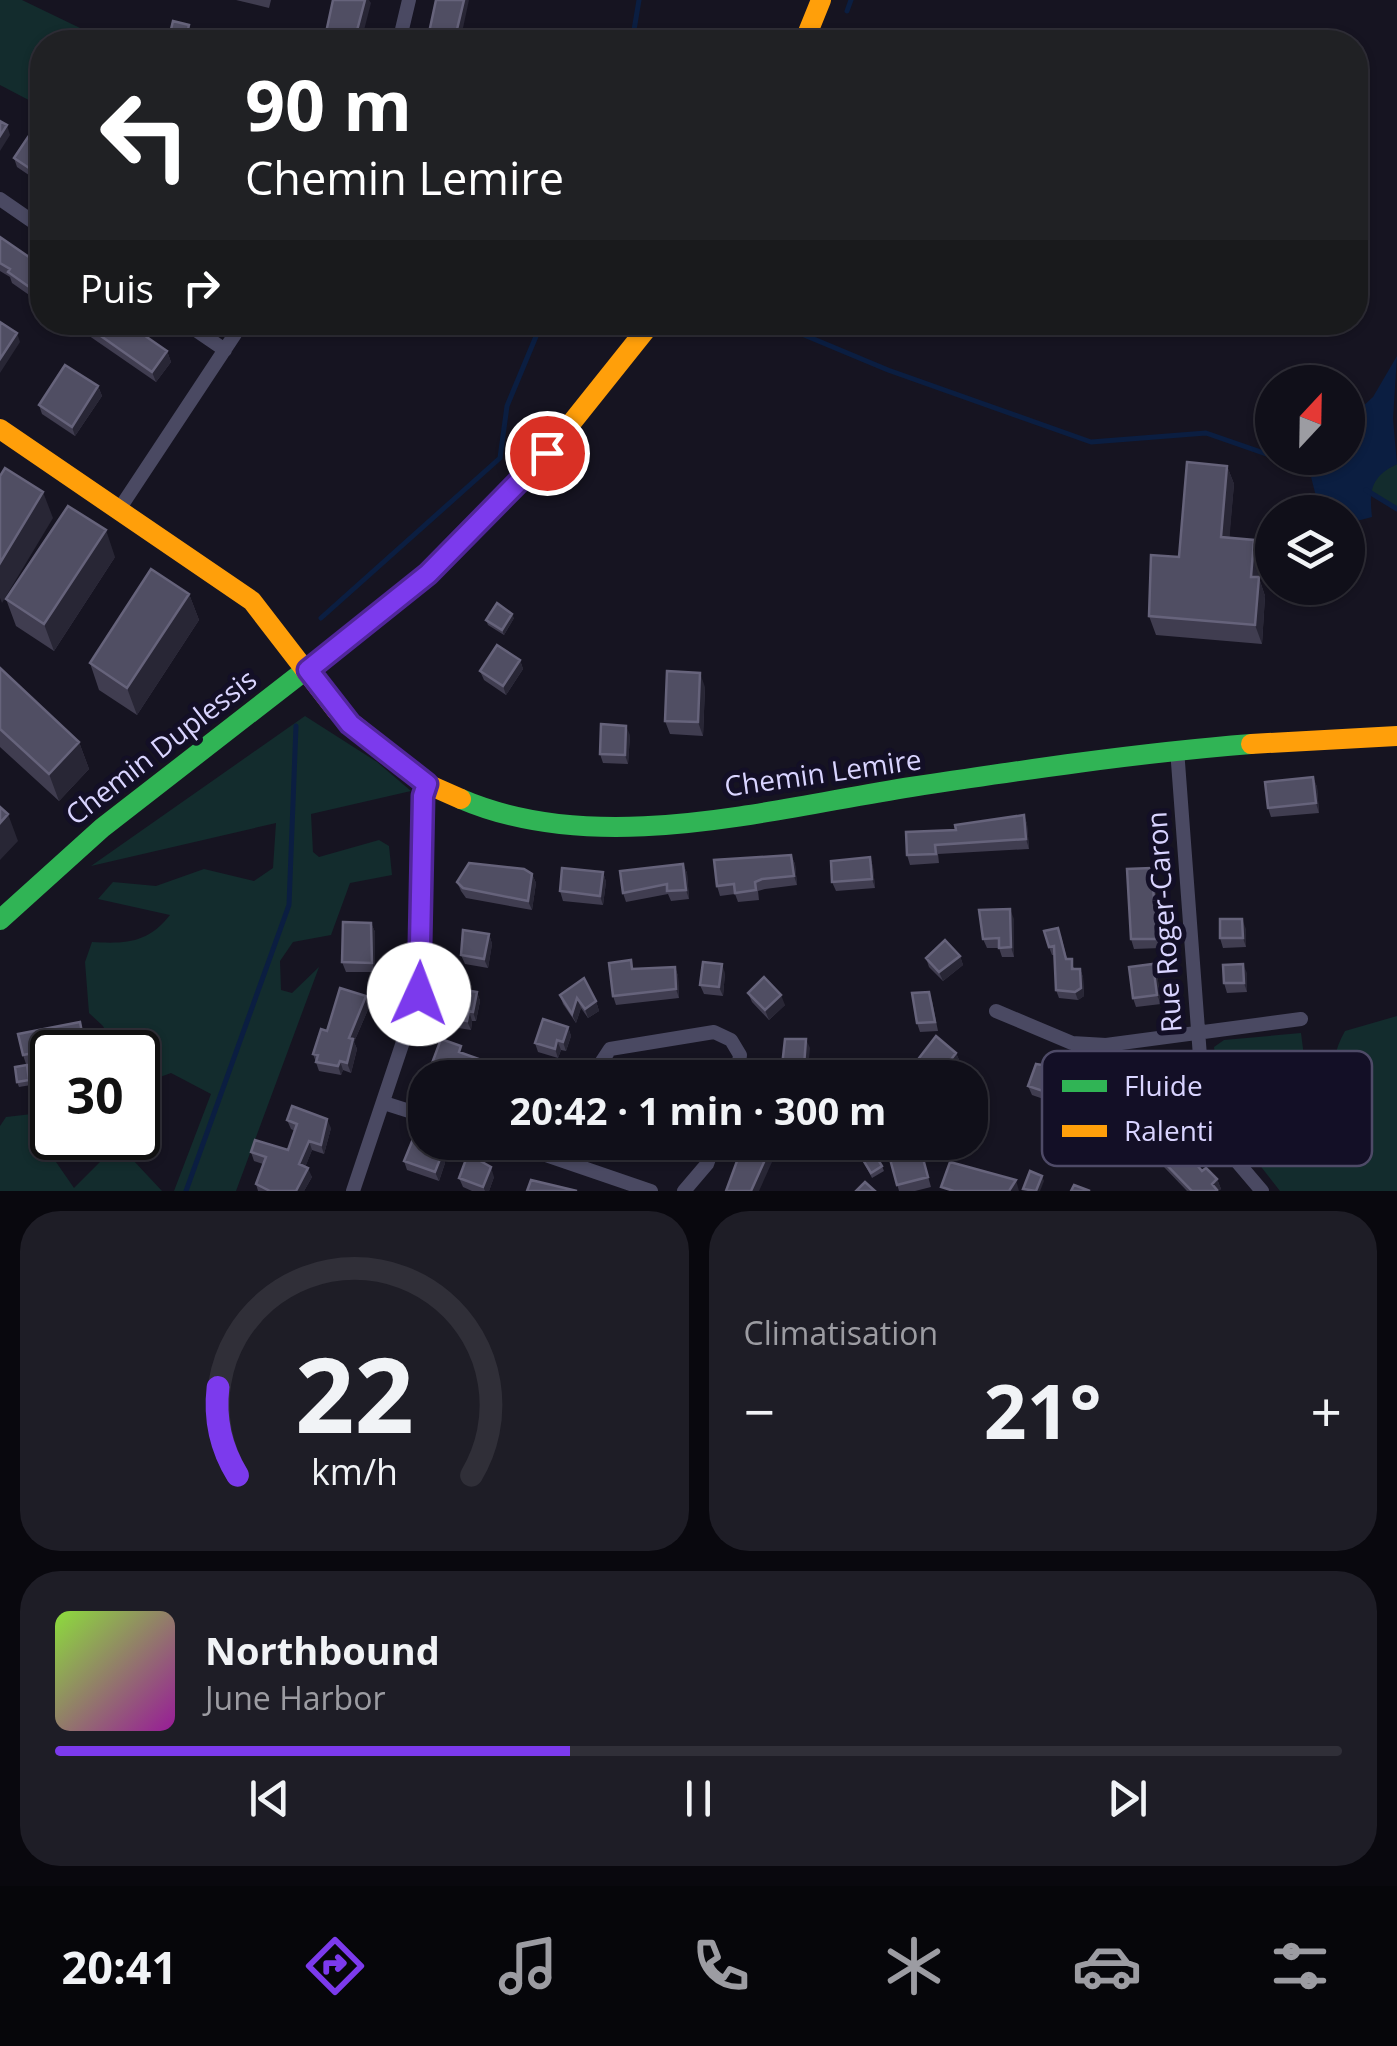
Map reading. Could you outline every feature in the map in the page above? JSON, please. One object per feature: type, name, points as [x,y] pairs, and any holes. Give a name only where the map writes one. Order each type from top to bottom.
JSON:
[{"type":"street","points":[[402,30],[409,0]]},
{"type":"street","points":[[809,30],[821,0]]},
{"type":"street","points":[[0,200],[30,220]]},
{"type":"street","points":[[203,335],[224,350]]},
{"type":"street","points":[[118,511],[234,335]]},
{"type":"street","name":"Chemin Duplessis","points":[[0,920],[137,796],[308,670],[428,574],[503,501],[570,427],[642,335]]},
{"type":"street","name":"Chemin Lemire","points":[[0,429],[252,600],[350,724],[427,784],[509,815],[606,828],[734,815],[1177,749],[1282,739],[1397,736]]},
{"type":"street","name":"Rue Roger-Caron","points":[[1177,749],[1199,1051]]},
{"type":"street","points":[[353,1191],[419,994],[423,796],[427,784]]},
{"type":"street","points":[[996,1010],[1072,1043],[1106,1045],[1301,1019]]},
{"type":"street","points":[[602,1060],[610,1048],[714,1032],[731,1040],[739,1060]]},
{"type":"street","points":[[384,1103],[408,1111]]},
{"type":"street","points":[[561,1160],[652,1191]]},
{"type":"street","points":[[684,1191],[709,1160]]},
{"type":"street","name":"Rue Roger-Caron","points":[[1241,1166],[1262,1191]]},
{"type":"green space","points":[[0,0],[22,0],[84,30],[30,30],[30,101],[0,85]]},
{"type":"green space","points":[[1397,464],[1397,509],[1370,491],[1379,473]]},
{"type":"green space","points":[[305,716],[377,762],[411,791],[311,814],[313,852],[319,857],[379,840],[389,846],[392,875],[350,883],[331,935],[293,942],[280,961],[281,990],[292,993],[319,967],[236,1191],[174,1191],[211,1094],[171,1073],[160,1077],[160,1030],[105,1030],[89,1013],[85,962],[92,942],[136,940],[170,915],[98,899],[113,882],[156,886],[204,869],[254,881],[273,868],[276,823],[91,866]]},
{"type":"green space","points":[[1397,1016],[1397,1191],[1280,1191],[1260,1166],[1372,1166],[1372,1051],[1337,1051],[1345,1031]]},
{"type":"green space","points":[[1301,1033],[1303,1051],[1214,1051],[1224,1040]]},
{"type":"green space","points":[[30,1114],[30,1160],[55,1160],[74,1188],[102,1160],[133,1160],[162,1191],[0,1191],[0,1126],[6,1117]]},
{"type":"water","points":[[1397,356],[1393,419],[1397,464],[1377,479],[1371,499],[1372,517],[1365,519],[1365,495],[1316,495],[1311,475],[1365,475],[1365,404]]},
{"type":"building","points":[[333,0],[365,0],[357,30],[327,30]]},
{"type":"building","points":[[436,0],[464,0],[457,30],[430,30]]},
{"type":"building","points":[[173,21],[189,25],[188,30],[171,30]]},
{"type":"building","points":[[28,137],[30,138],[30,169],[14,158]]},
{"type":"building","points":[[0,237],[30,258],[30,288],[8,272],[10,269],[0,263]]},
{"type":"building","points":[[0,322],[17,333],[0,359]]},
{"type":"building","points":[[99,335],[144,335],[167,351],[152,372]]},
{"type":"building","points":[[65,365],[98,386],[72,427],[39,405]]},
{"type":"building","points":[[1187,462],[1227,466],[1221,537],[1254,540],[1251,577],[1255,577],[1255,625],[1149,616],[1151,555],[1179,557]]},
{"type":"building","points":[[5,468],[43,492],[0,563],[0,476]]},
{"type":"building","points":[[68,506],[106,530],[44,624],[6,599]]},
{"type":"building","points":[[151,569],[189,594],[127,688],[90,663]]},
{"type":"building","points":[[497,603],[512,614],[502,630],[486,620]]},
{"type":"building","points":[[497,645],[520,660],[503,686],[480,671]]},
{"type":"building","points":[[0,668],[79,742],[49,774],[0,729]]},
{"type":"building","points":[[667,671],[700,673],[698,722],[665,721]]},
{"type":"building","points":[[601,724],[626,726],[625,755],[600,754]]},
{"type":"building","points":[[1313,777],[1316,803],[1268,808],[1265,782]]},
{"type":"building","points":[[0,807],[8,814],[0,823]]},
{"type":"building","points":[[1024,815],[1026,839],[935,845],[936,854],[907,855],[906,832],[956,830],[955,825]]},
{"type":"building","points":[[791,855],[794,876],[762,879],[755,882],[756,890],[735,893],[734,884],[717,886],[714,860]]},
{"type":"building","points":[[870,857],[872,879],[832,882],[831,861]]},
{"type":"building","points":[[469,863],[524,869],[532,874],[528,901],[463,888],[457,882]]},
{"type":"building","points":[[683,864],[686,890],[667,891],[667,884],[623,893],[620,871]]},
{"type":"building","points":[[562,868],[603,872],[600,896],[560,891]]},
{"type":"building","points":[[1151,868],[1158,939],[1131,939],[1127,869]]},
{"type":"building","points":[[1010,909],[1011,947],[999,948],[999,938],[983,939],[979,910]]},
{"type":"building","points":[[1220,919],[1242,919],[1243,938],[1220,938]]},
{"type":"building","points":[[343,922],[371,923],[372,963],[342,962]]},
{"type":"building","points":[[1058,928],[1066,959],[1072,959],[1072,969],[1080,969],[1081,988],[1075,992],[1056,990],[1054,946],[1049,947],[1044,931]]},
{"type":"building","points":[[463,930],[489,934],[484,959],[461,955]]},
{"type":"building","points":[[945,940],[960,956],[939,972],[926,958]]},
{"type":"building","points":[[631,960],[632,969],[675,967],[676,989],[613,996],[609,963]]},
{"type":"building","points":[[703,962],[722,964],[719,987],[700,985]]},
{"type":"building","points":[[1153,964],[1157,995],[1133,998],[1129,967]]},
{"type":"building","points":[[1243,964],[1244,983],[1224,983],[1223,965]]},
{"type":"building","points":[[764,977],[781,995],[765,1010],[748,993]]},
{"type":"building","points":[[584,978],[596,1001],[585,1009],[577,998],[572,1014],[560,995]]},
{"type":"building","points":[[340,988],[366,996],[349,1038],[353,1039],[347,1063],[340,1061],[338,1066],[316,1062],[318,1055],[313,1054],[321,1029],[327,1031]]},
{"type":"building","points":[[454,988],[477,992],[467,1021],[449,1018]]},
{"type":"building","points":[[929,992],[935,1022],[917,1023],[912,993]]},
{"type":"building","points":[[543,1019],[568,1027],[563,1042],[557,1040],[555,1049],[535,1043]]},
{"type":"building","points":[[80,1022],[82,1030],[39,1030]]},
{"type":"building","points":[[30,1032],[30,1054],[23,1055],[18,1034]]},
{"type":"building","points":[[936,1036],[956,1053],[951,1060],[918,1060]]},
{"type":"building","points":[[441,1039],[461,1046],[459,1052],[482,1060],[433,1060]]},
{"type":"building","points":[[785,1039],[806,1039],[804,1060],[783,1060]]},
{"type":"building","points":[[1036,1064],[1042,1065],[1042,1091],[1028,1086]]},
{"type":"building","points":[[27,1065],[29,1080],[17,1082],[15,1067]]},
{"type":"building","points":[[292,1106],[327,1119],[321,1145],[309,1141],[299,1164],[308,1168],[296,1191],[270,1191],[256,1184],[266,1157],[251,1152],[255,1140],[288,1150],[297,1124],[287,1120]]},
{"type":"building","points":[[408,1151],[408,1160],[440,1160],[435,1172],[404,1161]]},
{"type":"building","points":[[466,1160],[479,1160],[491,1167],[483,1187],[459,1178]]},
{"type":"building","points":[[737,1160],[765,1160],[751,1191],[726,1191]]},
{"type":"building","points":[[863,1160],[878,1160],[882,1166],[871,1173]]},
{"type":"building","points":[[890,1160],[923,1160],[928,1177],[897,1185]]},
{"type":"building","points":[[950,1162],[1016,1180],[1009,1191],[954,1191],[941,1187]]},
{"type":"building","points":[[1168,1166],[1198,1166],[1202,1171],[1206,1168],[1217,1179],[1212,1184],[1216,1191],[1192,1191]]},
{"type":"building","points":[[1030,1171],[1042,1176],[1036,1191],[1023,1189]]},
{"type":"building","points":[[531,1180],[577,1191],[527,1191]]},
{"type":"building","points":[[865,1182],[875,1191],[856,1191]]},
{"type":"waterway","points":[[634,30],[639,0]]},
{"type":"waterway","points":[[847,11],[851,0]]},
{"type":"waterway","points":[[321,618],[500,458],[507,406],[537,335]]},
{"type":"waterway","points":[[804,335],[888,370],[1091,442],[1206,433],[1255,450]]},
{"type":"waterway","points":[[1366,490],[1397,509]]},
{"type":"waterway","points":[[186,1191],[289,905],[296,726]]},
{"type":"traffic: fast","points":[[0,920],[102,828],[424,578]]},
{"type":"traffic: fast","points":[[461,799],[514,816],[569,825],[684,823],[1038,768],[1251,744]]},
{"type":"traffic: slow","points":[[809,30],[821,0]]},
{"type":"traffic: slow","points":[[424,578],[545,456],[642,335]]},
{"type":"traffic: slow","points":[[0,429],[252,601],[336,710],[427,784],[461,799]]},
{"type":"traffic: slow","points":[[1251,744],[1397,736]]},
{"type":"route","points":[[419,994],[423,796],[427,784],[350,724],[308,670],[428,574],[547,453]]}]
